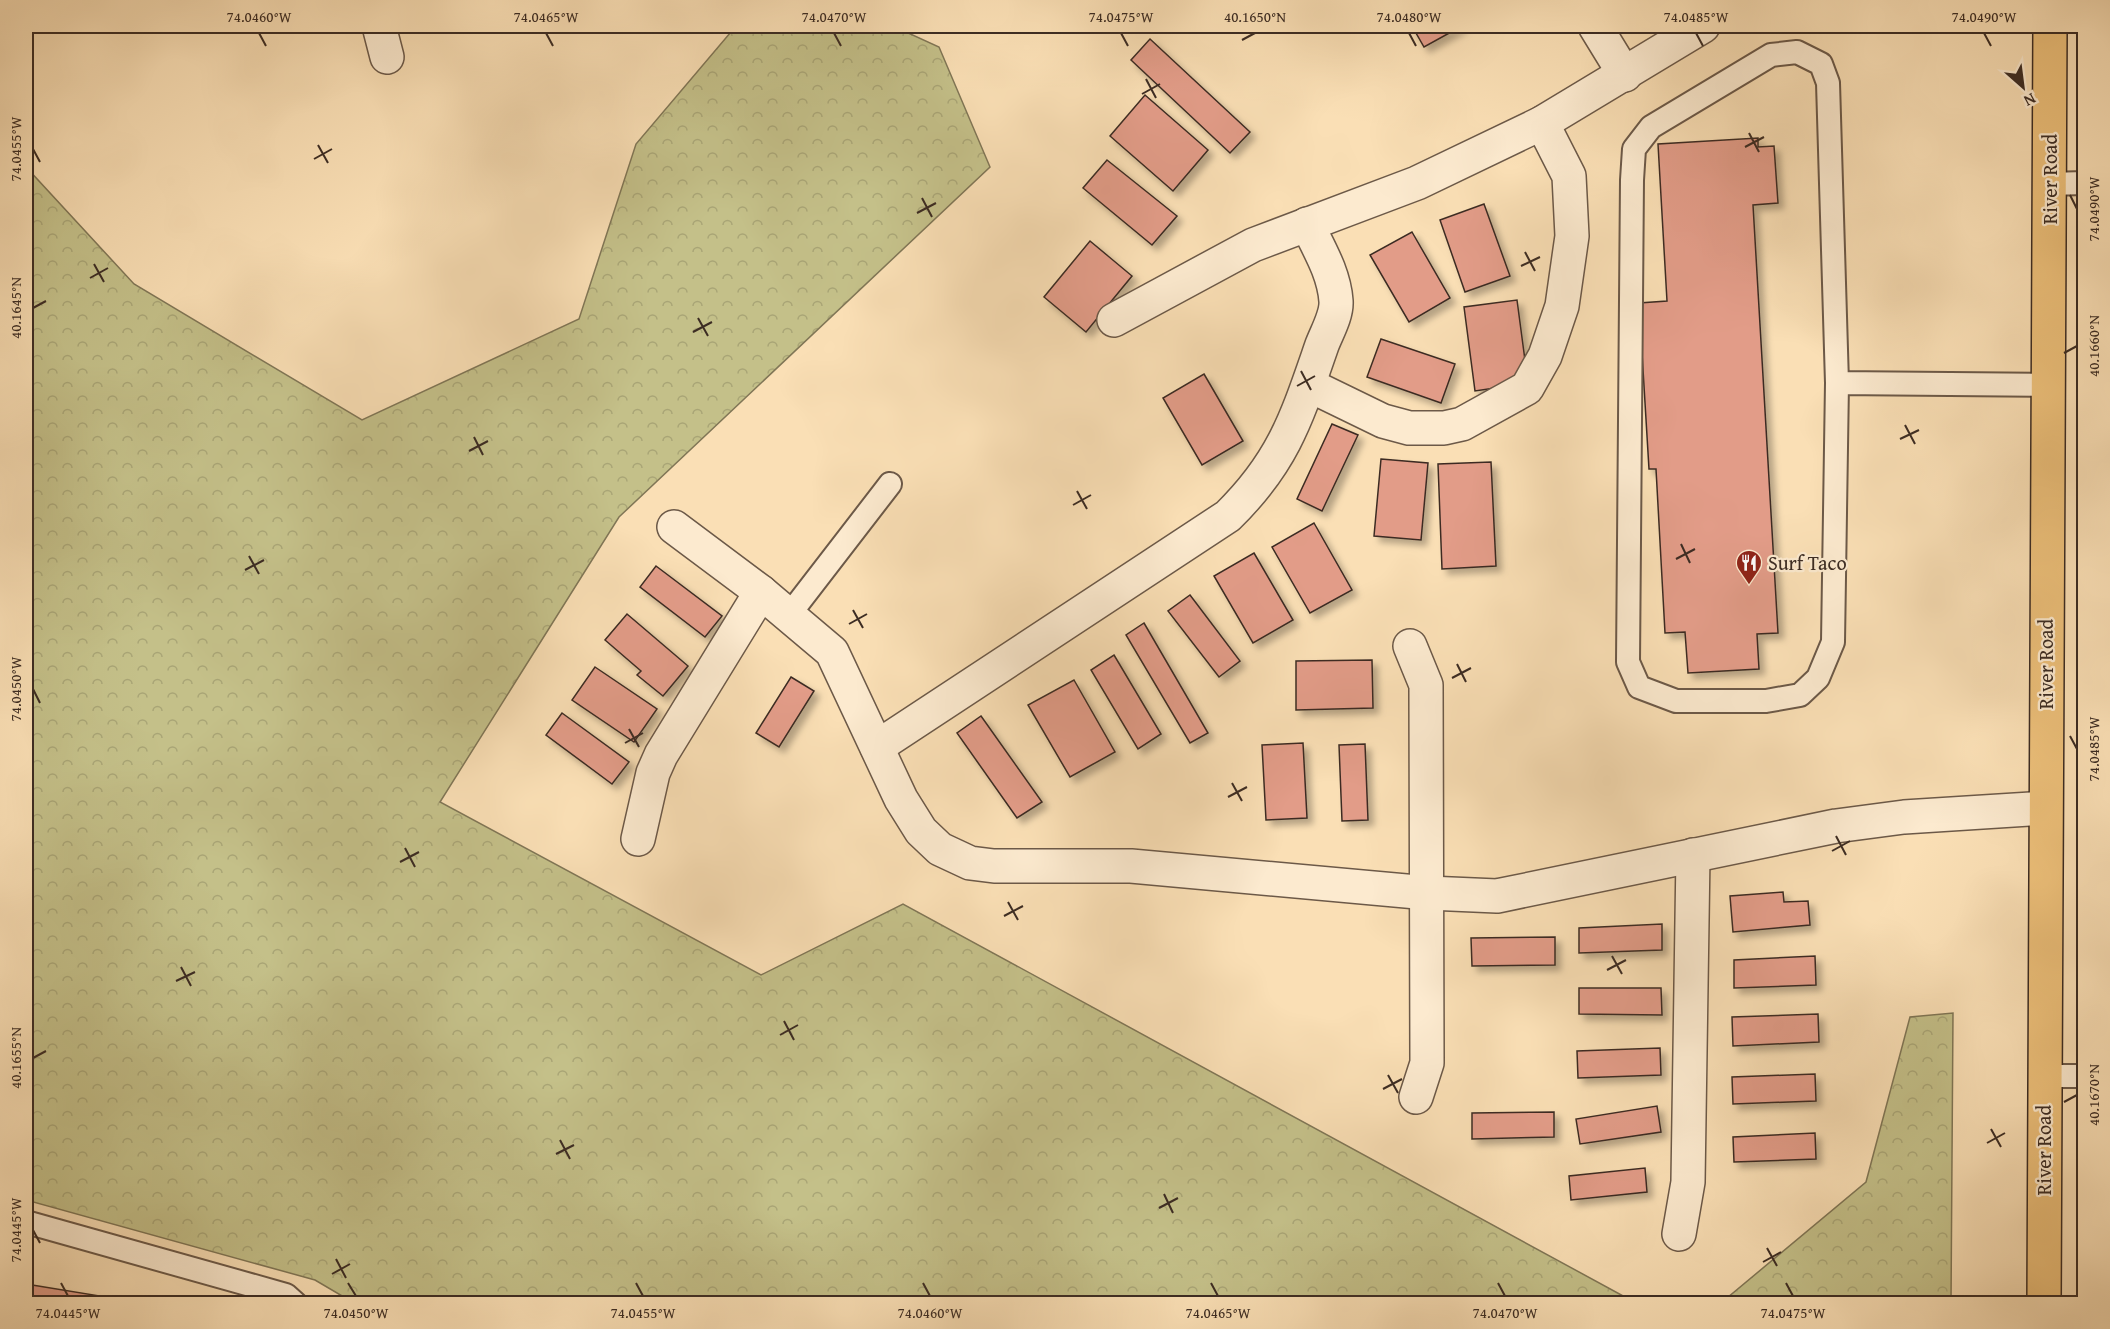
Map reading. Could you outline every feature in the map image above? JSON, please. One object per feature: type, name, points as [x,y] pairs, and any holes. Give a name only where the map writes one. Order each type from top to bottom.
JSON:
[{"type":"highway","name":"River Road","points":[[2044,1304],[2050,26]]},
{"type":"street","points":[[379,26],[387,57]]},
{"type":"street","points":[[1595,26],[1625,75]]},
{"type":"street","points":[[1114,320],[1253,245],[1417,183],[1542,123],[1703,26]]},
{"type":"street","points":[[1309,385],[1383,421],[1409,428],[1444,428],[1462,424],[1527,388],[1545,356],[1562,306],[1572,236],[1569,176],[1542,123]]},
{"type":"street","points":[[877,747],[1228,516],[1253,491],[1278,457],[1309,385],[1336,305],[1334,279],[1307,224]]},
{"type":"street","points":[[674,527],[761,592],[832,652],[901,799],[921,831],[940,849],[970,863],[994,866],[1131,866],[1428,893],[1497,896],[1836,826],[1904,818],[2045,808]]},
{"type":"street","points":[[638,839],[653,773],[661,755],[761,592]]},
{"type":"street","points":[[1410,646],[1426,685],[1427,1063],[1416,1097]]},
{"type":"street","points":[[1679,1234],[1688,1182],[1693,855]]},
{"type":"lane","points":[[1797,52],[1821,64],[1827,83],[1837,383],[1833,642],[1818,678],[1800,695],[1766,701],[1676,701],[1639,687],[1628,662],[1634,149],[1651,127],[1772,55],[1797,52]]},
{"type":"lane","points":[[2050,184],[2085,183]]},
{"type":"lane","points":[[1837,383],[2049,385]]},
{"type":"lane","points":[[789,615],[890,484]]},
{"type":"lane","points":[[2044,1076],[2085,1076]]},
{"type":"lane","points":[[26,1222],[286,1295],[296,1304]]},
{"type":"green space","points":[[736,26],[893,26],[939,47],[990,167],[619,517],[440,802],[761,975],[903,904],[1636,1303],[354,1303],[315,1280],[26,1200],[26,167],[134,284],[362,420],[579,319],[636,144]]},
{"type":"green space","points":[[1953,1013],[1951,1303],[1721,1303],[1866,1182],[1910,1017]]},
{"type":"building","points":[[1412,26],[1462,26],[1424,47]]},
{"type":"building","points":[[1150,39],[1250,132],[1230,153],[1131,60]]},
{"type":"building","points":[[1145,95],[1208,150],[1173,191],[1110,136]]},
{"type":"building","points":[[1758,138],[1758,147],[1774,146],[1778,203],[1753,205],[1778,633],[1757,634],[1759,669],[1688,673],[1685,632],[1665,633],[1656,469],[1649,469],[1639,303],[1667,301],[1658,144]]},
{"type":"building","points":[[1107,160],[1177,216],[1152,245],[1083,188]]},
{"type":"building","points":[[1484,204],[1510,276],[1465,292],[1440,220]]},
{"type":"building","points":[[1412,232],[1450,298],[1409,322],[1370,255]]},
{"type":"building","points":[[1090,241],[1132,276],[1086,332],[1044,297]]},
{"type":"building","points":[[1517,300],[1528,383],[1475,391],[1464,307]]},
{"type":"building","points":[[1381,339],[1455,364],[1441,403],[1367,377]]},
{"type":"building","points":[[1204,374],[1243,441],[1202,465],[1163,398]]},
{"type":"building","points":[[1332,424],[1358,435],[1322,511],[1297,499]]},
{"type":"building","points":[[1381,459],[1428,463],[1421,540],[1374,536]]},
{"type":"building","points":[[1491,462],[1496,566],[1442,569],[1438,464]]},
{"type":"building","points":[[1314,523],[1352,590],[1310,613],[1272,547]]},
{"type":"building","points":[[1254,553],[1293,620],[1253,643],[1214,576]]},
{"type":"building","points":[[656,566],[722,616],[705,637],[640,587]]},
{"type":"building","points":[[1190,595],[1240,661],[1219,677],[1168,611]]},
{"type":"building","points":[[627,614],[688,666],[663,696],[637,675],[641,671],[605,640]]},
{"type":"building","points":[[1144,623],[1208,733],[1190,743],[1126,635]]},
{"type":"building","points":[[1114,655],[1161,734],[1138,749],[1091,670]]},
{"type":"building","points":[[1372,660],[1373,708],[1296,710],[1296,661]]},
{"type":"building","points":[[595,667],[657,709],[634,742],[572,700]]},
{"type":"building","points":[[791,677],[814,691],[779,747],[756,733]]},
{"type":"building","points":[[1074,680],[1115,752],[1070,777],[1028,705]]},
{"type":"building","points":[[562,713],[629,762],[612,784],[546,735]]},
{"type":"building","points":[[981,716],[1042,802],[1017,818],[957,733]]},
{"type":"building","points":[[1303,743],[1307,818],[1266,820],[1262,745]]},
{"type":"building","points":[[1365,744],[1368,820],[1342,821],[1339,745]]},
{"type":"building","points":[[1783,892],[1784,902],[1808,901],[1810,925],[1733,932],[1730,896]]},
{"type":"building","points":[[1662,924],[1662,950],[1579,953],[1579,928]]},
{"type":"building","points":[[1555,937],[1555,965],[1472,966],[1471,938]]},
{"type":"building","points":[[1815,956],[1816,985],[1734,988],[1734,960]]},
{"type":"building","points":[[1579,988],[1661,988],[1662,1015],[1579,1014]]},
{"type":"building","points":[[1818,1014],[1819,1042],[1733,1046],[1732,1017]]},
{"type":"building","points":[[1660,1048],[1661,1075],[1578,1078],[1577,1051]]},
{"type":"building","points":[[1815,1074],[1816,1101],[1733,1104],[1732,1077]]},
{"type":"building","points":[[1657,1106],[1661,1132],[1580,1144],[1576,1119]]},
{"type":"building","points":[[1554,1112],[1554,1137],[1472,1139],[1472,1113]]},
{"type":"building","points":[[1815,1133],[1816,1159],[1734,1162],[1733,1137]]},
{"type":"building","points":[[1645,1168],[1647,1192],[1571,1200],[1569,1176]]},
{"type":"building","points":[[26,1284],[100,1296],[99,1304],[26,1304]]},
{"type":"place","name":"Surf Taco","points":[[1749,586]]}]
